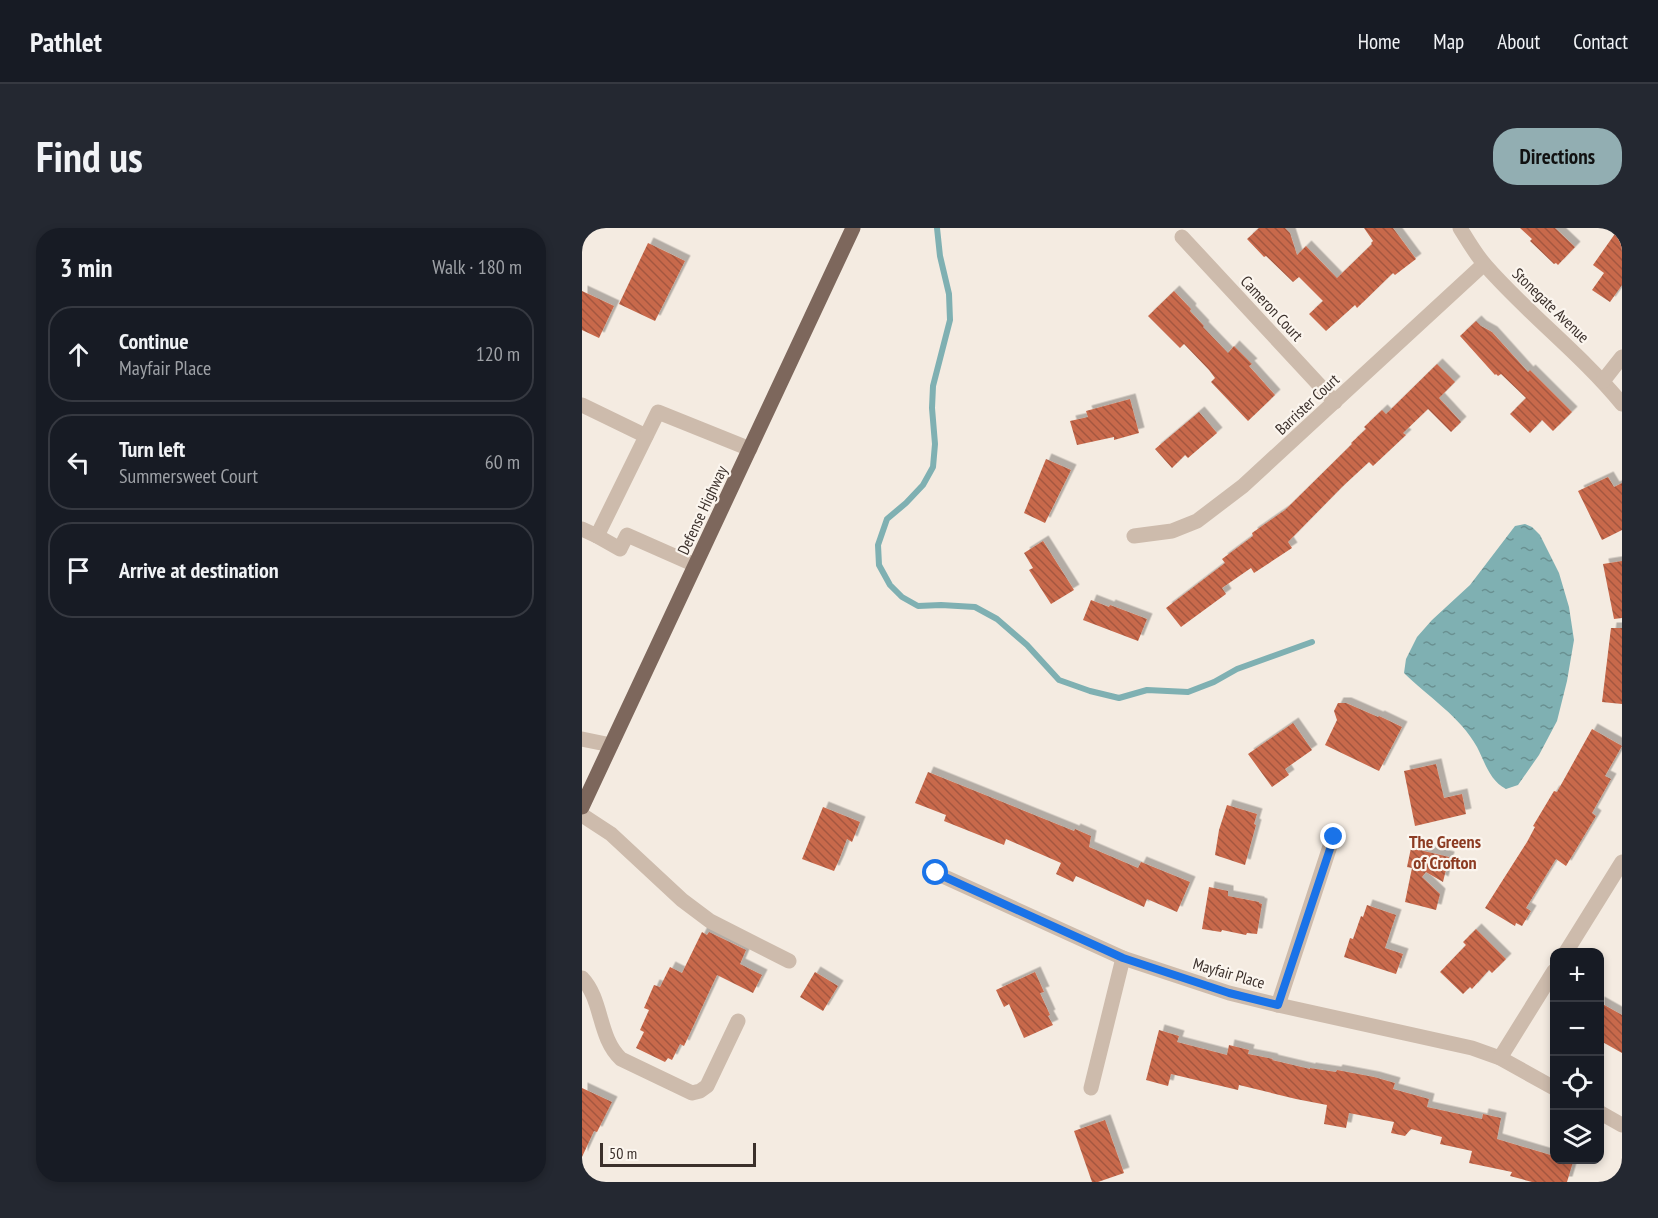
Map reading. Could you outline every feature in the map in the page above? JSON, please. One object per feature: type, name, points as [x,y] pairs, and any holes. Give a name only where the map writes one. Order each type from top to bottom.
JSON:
[{"type":"main road","name":"Defense Highway","points":[[582,807],[853,228]]},
{"type":"street","name":"Stonegate Avenue","points":[[1460,228],[1484,264],[1603,381],[1622,404]]},
{"type":"street","name":"Cameron Court","points":[[1182,237],[1335,402]]},
{"type":"street","name":"Barrister Court","points":[[1134,536],[1172,531],[1197,521],[1243,486],[1484,264]]},
{"type":"street","points":[[1603,381],[1622,357]]},
{"type":"street","points":[[582,405],[646,436]]},
{"type":"street","points":[[597,536],[658,412],[750,449]]},
{"type":"street","points":[[582,529],[620,549],[627,534],[695,566]]},
{"type":"street","points":[[582,739],[611,746]]},
{"type":"street","points":[[582,815],[611,834],[682,900],[710,921],[789,961]]},
{"type":"street","points":[[1278,1005],[1334,837]]},
{"type":"street","points":[[1568,948],[1621,864]]},
{"type":"street","name":"Mayfair Place","points":[[936,873],[1123,958],[1229,993],[1472,1048],[1500,1059],[1550,1086]]},
{"type":"street","points":[[1091,1088],[1123,958]]},
{"type":"street","points":[[582,978],[589,987],[612,1050],[621,1059],[692,1093],[706,1086],[738,1021]]},
{"type":"street","points":[[1500,1059],[1550,978]]},
{"type":"street","points":[[1604,1115],[1622,1125]]},
{"type":"water","points":[[1525,524],[1540,535],[1559,573],[1569,607],[1574,640],[1557,721],[1539,755],[1518,785],[1506,789],[1491,776],[1477,747],[1462,726],[1404,673],[1406,659],[1417,637],[1470,585],[1515,526]]},
{"type":"building","points":[[1259,228],[1285,228],[1290,233],[1297,255],[1306,246],[1337,278],[1372,244],[1373,241],[1364,228],[1393,228],[1416,259],[1395,275],[1393,273],[1357,308],[1355,305],[1326,331],[1309,314],[1323,301],[1299,277],[1293,282],[1247,239]]},
{"type":"building","points":[[1520,228],[1555,228],[1575,247],[1558,265],[1554,264]]},
{"type":"building","points":[[1619,228],[1622,228],[1622,285],[1610,302],[1592,290],[1604,273],[1593,265]]},
{"type":"building","points":[[648,243],[685,261],[655,321],[619,304]]},
{"type":"building","points":[[582,291],[614,306],[599,338],[582,330]]},
{"type":"building","points":[[1174,291],[1228,353],[1234,346],[1252,364],[1249,366],[1275,395],[1248,421],[1211,382],[1215,378],[1209,370],[1184,344],[1180,348],[1148,316]]},
{"type":"building","points":[[1476,321],[1492,332],[1528,372],[1530,370],[1572,412],[1553,431],[1542,420],[1530,433],[1510,414],[1526,398],[1501,374],[1495,375],[1460,336]]},
{"type":"building","points":[[1437,364],[1455,382],[1439,398],[1461,422],[1451,432],[1428,409],[1403,433],[1406,435],[1373,466],[1369,462],[1288,542],[1292,548],[1254,573],[1251,568],[1222,588],[1226,594],[1181,627],[1166,608],[1225,563],[1222,559],[1253,536],[1252,533],[1285,510],[1352,444],[1366,429],[1364,427],[1382,410],[1386,414]]},
{"type":"building","points":[[1130,399],[1139,433],[1114,440],[1114,437],[1077,445],[1070,421],[1088,417],[1086,411]]},
{"type":"building","points":[[1199,412],[1217,433],[1188,458],[1185,455],[1172,468],[1155,449]]},
{"type":"building","points":[[1046,459],[1071,470],[1045,523],[1024,513]]},
{"type":"building","points":[[1608,477],[1614,487],[1622,483],[1622,530],[1602,540],[1578,491]]},
{"type":"building","points":[[1043,541],[1074,590],[1051,604],[1029,570],[1033,568],[1024,553]]},
{"type":"building","points":[[1622,561],[1622,618],[1614,619],[1603,564]]},
{"type":"building","points":[[1091,600],[1147,619],[1138,641],[1083,620]]},
{"type":"building","points":[[1611,628],[1622,628],[1622,704],[1602,702]]},
{"type":"building","points":[[1338,703],[1346,703],[1402,727],[1379,771],[1325,745],[1337,720],[1334,711]]},
{"type":"building","points":[[1293,723],[1312,750],[1285,769],[1289,775],[1272,787],[1248,754]]},
{"type":"building","points":[[1592,729],[1622,746],[1605,776],[1611,779],[1592,813],[1596,816],[1566,866],[1556,859],[1526,908],[1531,911],[1522,926],[1516,923],[1515,926],[1485,908],[1527,842],[1535,827],[1533,826],[1554,791],[1557,792]]},
{"type":"building","points":[[1436,764],[1444,798],[1462,794],[1466,814],[1415,826],[1404,771]]},
{"type":"building","points":[[928,772],[1091,836],[1089,847],[1138,868],[1141,862],[1190,882],[1177,912],[1147,899],[1144,907],[1076,876],[1073,882],[1056,874],[1061,863],[1006,839],[1004,845],[944,821],[946,815],[915,803]]},
{"type":"building","points":[[1227,805],[1257,814],[1245,865],[1215,855],[1219,830]]},
{"type":"building","points":[[823,807],[860,822],[852,842],[847,839],[834,871],[802,859]]},
{"type":"building","points":[[1411,848],[1449,857],[1443,882],[1426,872],[1422,877],[1440,894],[1436,910],[1405,902],[1412,868],[1407,867]]},
{"type":"building","points":[[1209,887],[1228,891],[1228,896],[1262,904],[1257,934],[1247,933],[1246,935],[1202,929]]},
{"type":"building","points":[[1367,905],[1396,915],[1385,948],[1403,954],[1396,974],[1344,957],[1350,938],[1353,939]]},
{"type":"building","points":[[1476,929],[1506,959],[1492,973],[1489,970],[1472,989],[1470,987],[1463,994],[1440,972],[1466,945],[1463,942]]},
{"type":"building","points":[[702,932],[707,935],[709,932],[746,950],[740,964],[762,975],[753,993],[717,975],[684,1046],[680,1044],[672,1060],[668,1058],[665,1062],[636,1048],[644,1032],[640,1030],[649,1010],[644,1008],[654,985],[660,987],[670,967],[682,973]]},
{"type":"building","points":[[815,972],[838,986],[823,1011],[800,997]]},
{"type":"building","points":[[1035,972],[1044,992],[1040,993],[1053,1025],[1024,1038],[1009,1004],[1004,1007],[996,990]]},
{"type":"building","points":[[1604,1005],[1622,1015],[1622,1053],[1604,1043]]},
{"type":"building","points":[[1159,1030],[1179,1036],[1177,1042],[1227,1055],[1229,1045],[1249,1050],[1248,1054],[1310,1069],[1336,1072],[1337,1070],[1395,1083],[1393,1089],[1429,1099],[1427,1107],[1482,1119],[1483,1114],[1501,1118],[1497,1139],[1550,1155],[1550,1164],[1572,1164],[1567,1182],[1532,1182],[1510,1176],[1512,1172],[1469,1163],[1472,1151],[1440,1144],[1442,1137],[1411,1129],[1405,1136],[1391,1133],[1394,1122],[1349,1113],[1346,1128],[1324,1124],[1327,1105],[1239,1085],[1238,1090],[1171,1074],[1168,1086],[1146,1080]]},
{"type":"building","points":[[582,1088],[612,1102],[597,1132],[594,1131],[582,1157]]},
{"type":"building","points":[[1105,1120],[1124,1173],[1092,1182],[1074,1131]]},
{"type":"waterway","points":[[937,228],[940,256],[949,294],[950,320],[933,386],[935,444],[933,467],[923,485],[887,519],[878,545],[879,565],[890,585],[902,597],[918,606],[975,607],[997,619],[1027,645],[1059,680],[1119,698],[1147,690],[1188,692],[1214,682],[1237,669],[1312,642]]},
{"type":"district","name":"The Greens of Crofton","points":[[1445,852]]},
{"type":"route","points":[[936,873],[1123,958],[1229,993],[1278,1005],[1334,837]]}]
